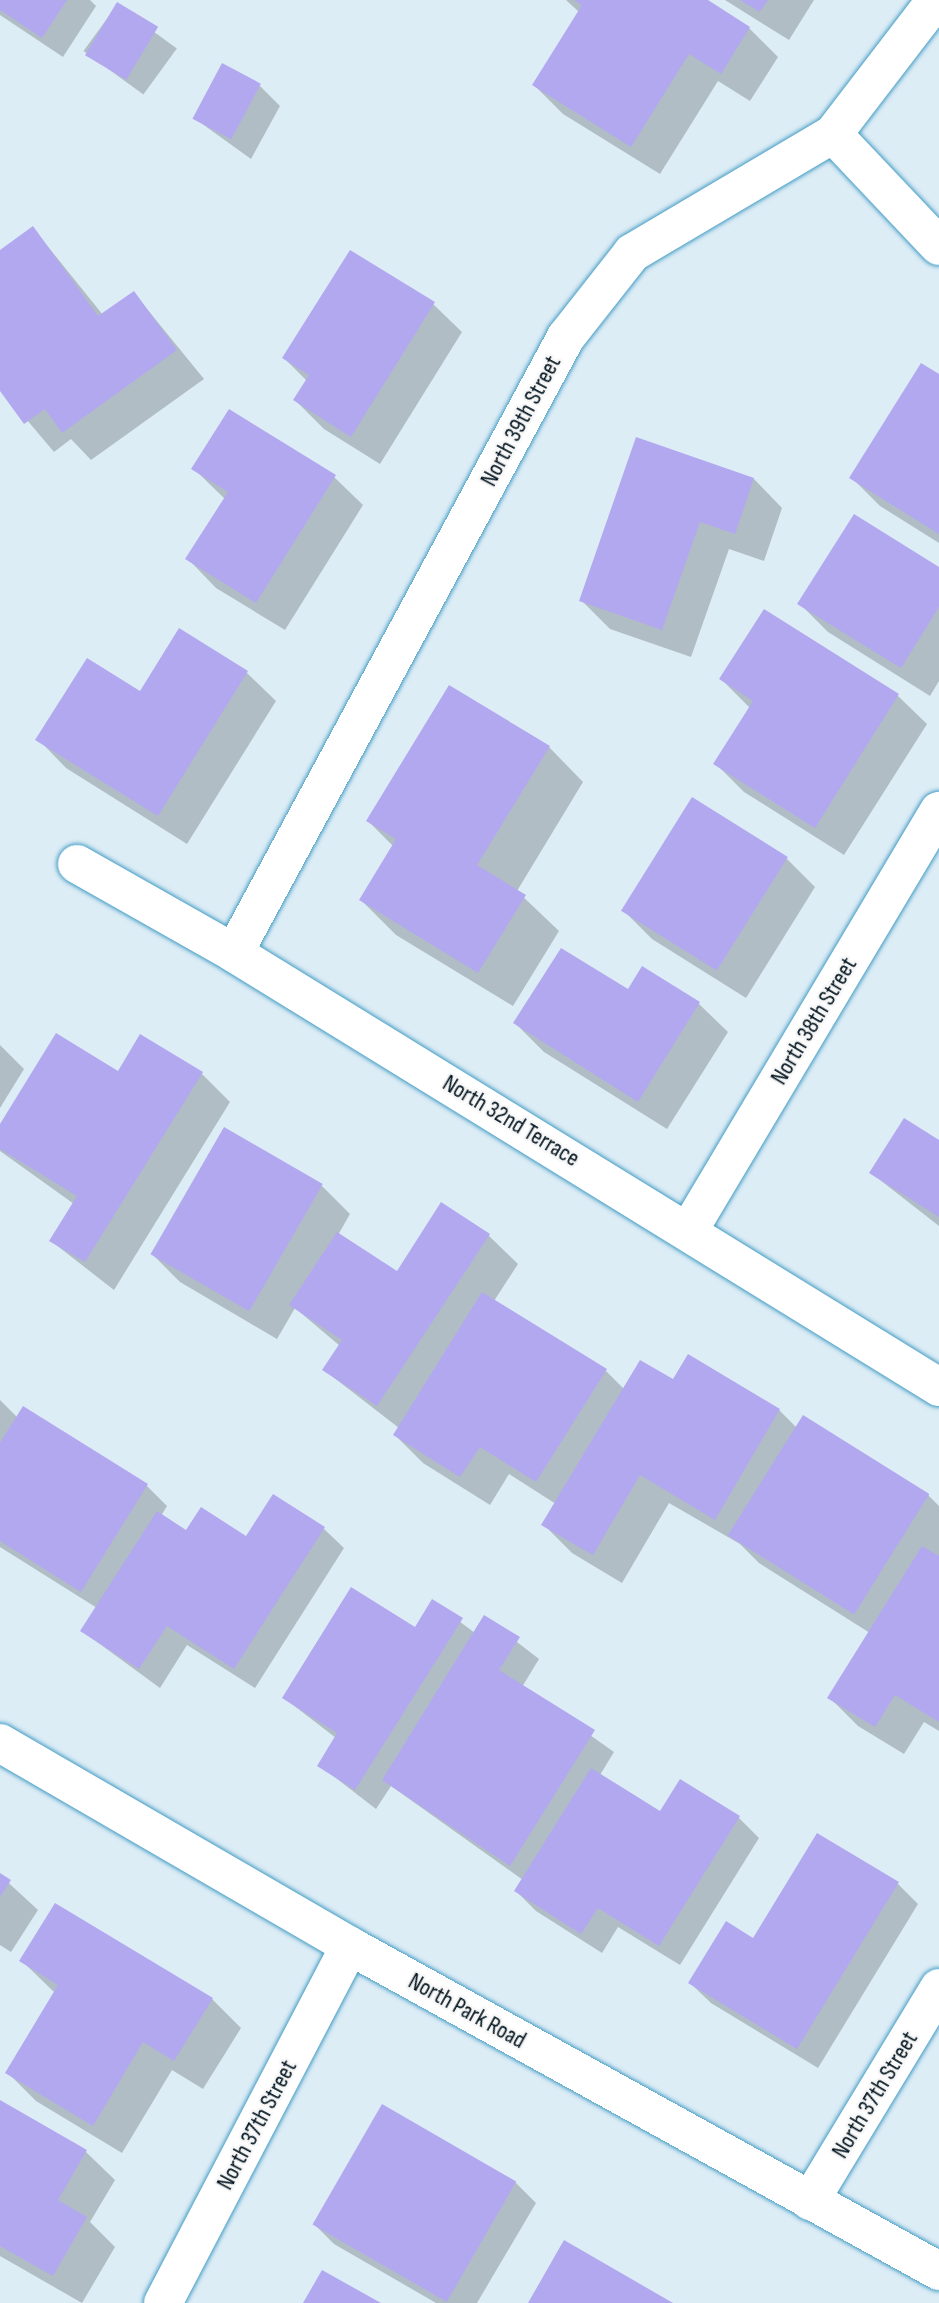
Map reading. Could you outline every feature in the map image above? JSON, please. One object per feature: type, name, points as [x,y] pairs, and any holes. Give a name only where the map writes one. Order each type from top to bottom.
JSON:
[{"type":"street","name":"North 39th Street","points":[[234,953],[566,337],[632,253],[833,134],[936,0]]},
{"type":"street","points":[[833,134],[939,246]]},
{"type":"street","name":"North 38th Street","points":[[689,1230],[939,811]]},
{"type":"street","name":"North 32nd Terrace","points":[[77,864],[234,953],[689,1230],[939,1387]]},
{"type":"street","name":"North Park Road","points":[[0,1743],[350,1946],[939,2271]]},
{"type":"street","name":"North 37th Street","points":[[163,2303],[350,1946]]},
{"type":"street","name":"North 37th Street","points":[[810,2201],[939,1988]]},
{"type":"building","points":[[0,0],[67,0],[42,38],[0,10]]},
{"type":"building","points":[[574,0],[708,0],[750,27],[721,74],[689,54],[631,147],[532,85],[582,5]]},
{"type":"building","points":[[740,0],[768,0],[760,12]]},
{"type":"building","points":[[117,2],[158,27],[126,80],[85,55]]},
{"type":"building","points":[[222,63],[261,84],[231,139],[192,119]]},
{"type":"building","points":[[33,226],[98,316],[134,291],[177,350],[62,433],[45,409],[24,424],[0,391],[0,250]]},
{"type":"building","points":[[350,250],[435,302],[351,437],[293,400],[309,375],[282,358]]},
{"type":"building","points":[[921,363],[939,374],[939,534],[849,478]]},
{"type":"building","points":[[229,409],[336,475],[256,603],[185,559],[228,492],[191,469]]},
{"type":"building","points":[[636,437],[754,478],[735,534],[700,522],[662,630],[579,601]]},
{"type":"building","points":[[854,514],[939,567],[939,607],[901,668],[797,604]]},
{"type":"building","points":[[764,609],[899,694],[815,828],[713,764],[753,701],[719,679]]},
{"type":"building","points":[[179,628],[248,671],[158,816],[35,740],[87,658],[140,691]]},
{"type":"building","points":[[449,685],[550,746],[477,865],[526,895],[478,973],[359,900],[396,839],[366,821]]},
{"type":"building","points":[[692,797],[788,857],[717,971],[621,911]]},
{"type":"building","points":[[561,948],[628,989],[642,966],[700,1002],[638,1102],[513,1023]]},
{"type":"building","points":[[56,1033],[118,1071],[140,1034],[203,1072],[85,1262],[49,1241],[77,1196],[0,1149],[0,1124]]},
{"type":"building","points":[[904,1118],[939,1140],[939,1217],[869,1173]]},
{"type":"building","points":[[224,1127],[323,1184],[249,1311],[151,1254]]},
{"type":"building","points":[[441,1202],[490,1234],[377,1406],[322,1370],[342,1340],[289,1305],[337,1232],[397,1271]]},
{"type":"building","points":[[482,1292],[607,1369],[536,1482],[480,1447],[460,1477],[393,1435]]},
{"type":"building","points":[[688,1354],[780,1409],[715,1520],[640,1475],[593,1555],[541,1525],[640,1360],[673,1379]]},
{"type":"building","points":[[23,1406],[148,1484],[81,1592],[0,1541],[0,1443]]},
{"type":"building","points":[[803,1415],[929,1494],[854,1614],[728,1535]]},
{"type":"building","points":[[273,1494],[325,1527],[234,1669],[167,1626],[139,1669],[80,1631],[157,1511],[186,1530],[201,1507],[246,1536]]},
{"type":"building","points":[[922,1546],[939,1556],[939,1722],[895,1695],[875,1727],[827,1698]]},
{"type":"building","points":[[351,1587],[415,1627],[432,1599],[463,1618],[355,1790],[317,1766],[337,1733],[282,1698]]},
{"type":"building","points":[[484,1615],[520,1637],[499,1670],[595,1730],[510,1866],[382,1780]]},
{"type":"building","points":[[591,1768],[660,1811],[680,1779],[740,1816],[659,1946],[598,1908],[581,1934],[514,1891]]},
{"type":"building","points":[[817,1833],[899,1882],[797,2049],[688,1983],[726,1921],[753,1938]]},
{"type":"building","points":[[0,1873],[11,1880],[0,1897]]},
{"type":"building","points":[[55,1903],[213,1998],[174,2061],[143,2042],[93,2126],[5,2073],[58,1985],[19,1961]]},
{"type":"building","points":[[0,2100],[87,2150],[58,2200],[87,2217],[53,2276],[0,2246]]},
{"type":"building","points":[[382,2104],[516,2182],[447,2302],[312,2224]]},
{"type":"building","points":[[564,2240],[673,2303],[528,2303]]},
{"type":"building","points":[[322,2270],[381,2303],[303,2303]]}]
